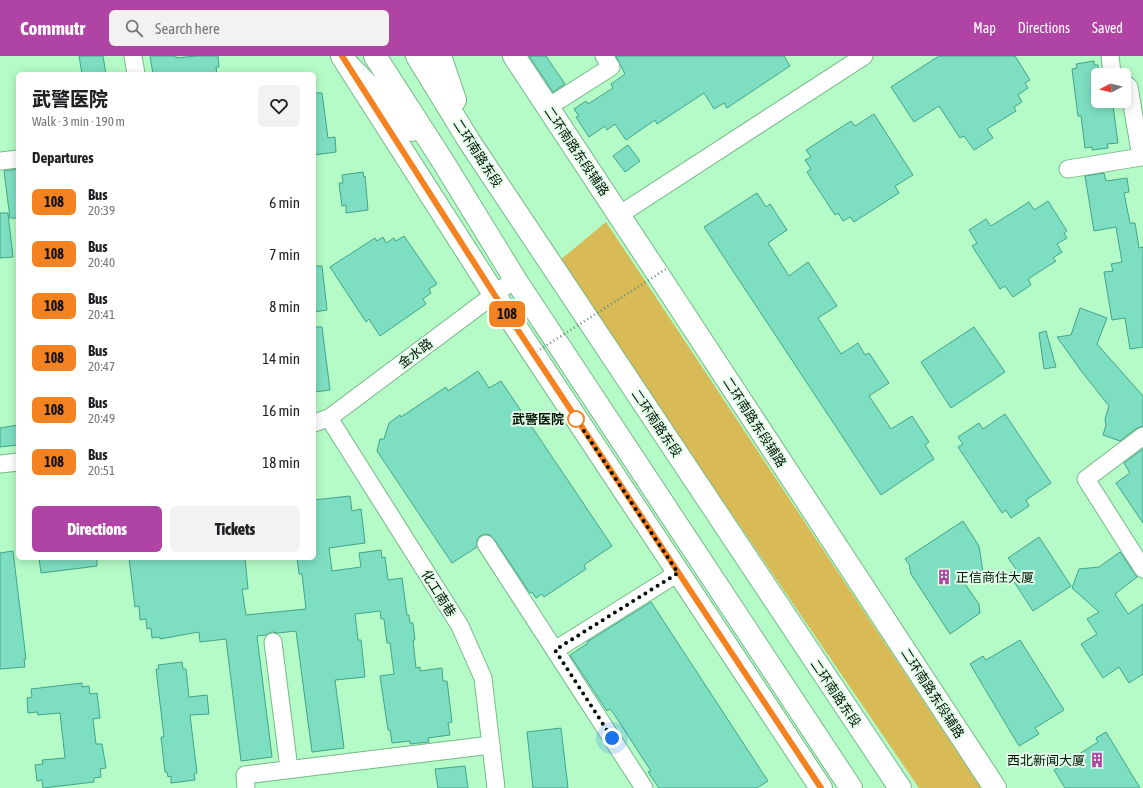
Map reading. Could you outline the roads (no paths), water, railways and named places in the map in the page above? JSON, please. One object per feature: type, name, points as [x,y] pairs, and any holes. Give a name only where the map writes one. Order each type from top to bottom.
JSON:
[{"type":"main road","points":[[375,56],[442,160],[515,279],[851,788]]},
{"type":"main road","name":"二环南路东段","points":[[417,56],[469,141],[900,788]]},
{"type":"main road","points":[[440,56],[469,141]]},
{"type":"main road","name":"二环南路东段辅路","points":[[514,56],[620,215],[995,788]]},
{"type":"main road","points":[[345,61],[442,160]]},
{"type":"main road","points":[[345,61],[494,294],[821,788]]},
{"type":"street","points":[[133,56],[136,72]]},
{"type":"street","points":[[548,107],[611,67],[604,56]]},
{"type":"street","points":[[620,215],[864,56]]},
{"type":"street","points":[[1110,56],[1111,68]]},
{"type":"street","points":[[1068,169],[1142,160],[1131,98]]},
{"type":"street","points":[[0,161],[16,159]]},
{"type":"street","name":"金水路","points":[[321,421],[515,279]]},
{"type":"street","name":"化工南巷","points":[[321,421],[460,626],[483,678],[496,788]]},
{"type":"street","points":[[1143,436],[1086,479],[1143,569]]},
{"type":"street","points":[[0,464],[16,462]]},
{"type":"street","points":[[486,544],[644,788]]},
{"type":"street","points":[[555,650],[678,573]]},
{"type":"street","points":[[273,642],[289,769]]},
{"type":"street","points":[[246,788],[245,775],[491,745]]},
{"type":"place","name":"武警医院","points":[[576,419]]},
{"type":"place","name":"正信商住大厦","points":[[944,577]]},
{"type":"place","name":"西北新闻大厦","points":[[1097,760]]}]
